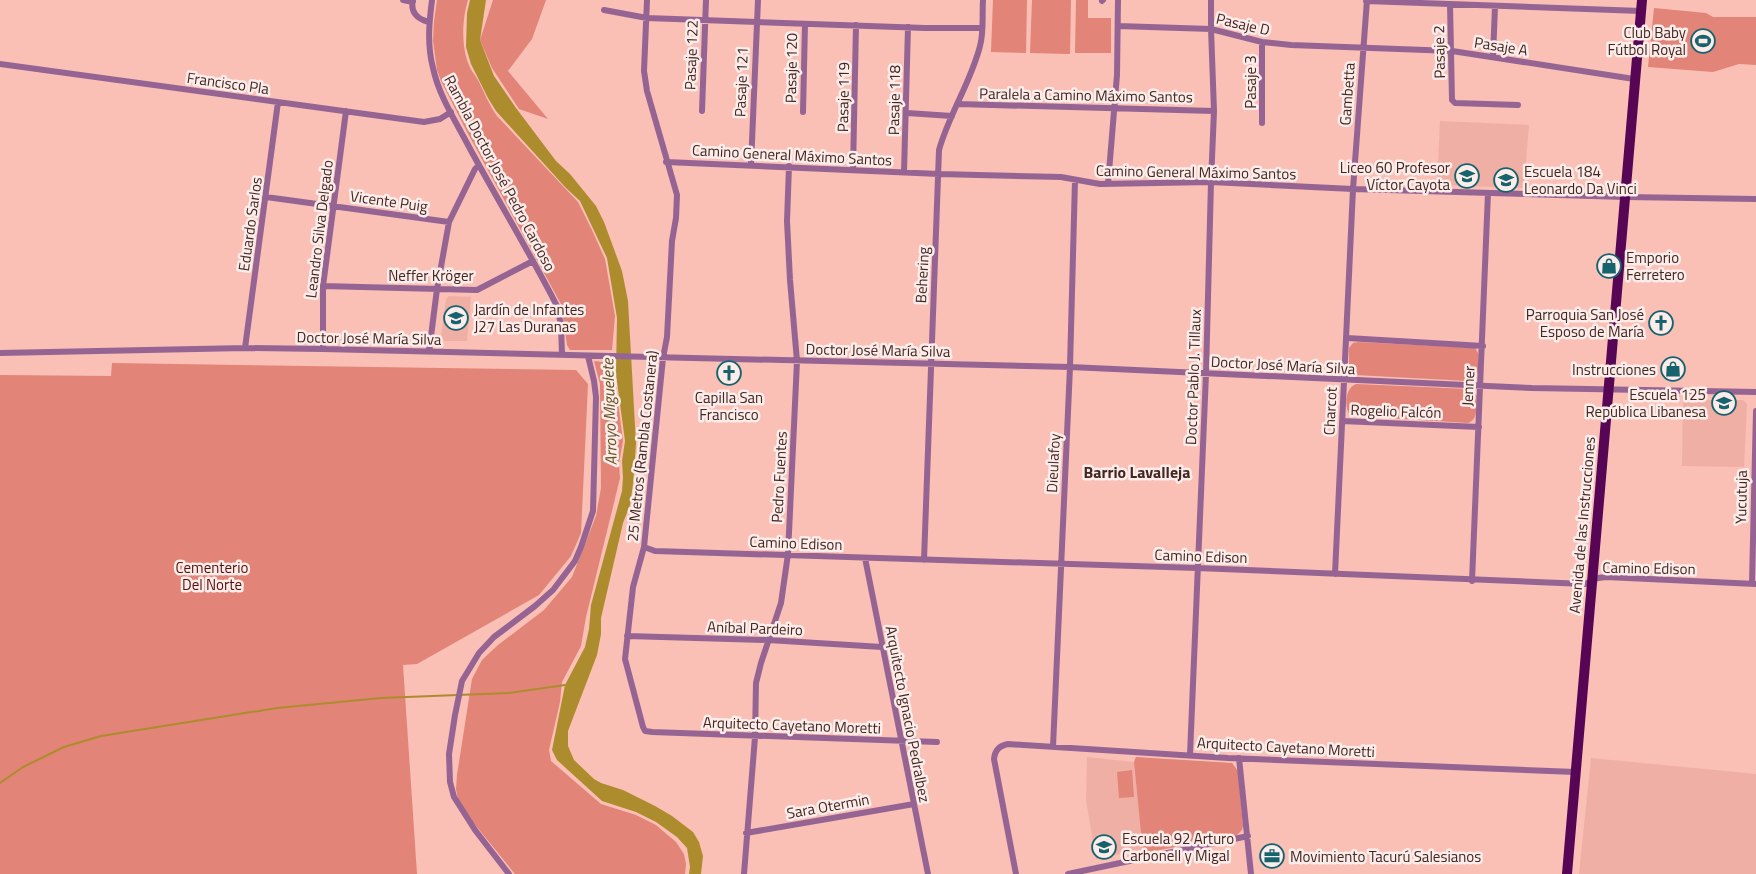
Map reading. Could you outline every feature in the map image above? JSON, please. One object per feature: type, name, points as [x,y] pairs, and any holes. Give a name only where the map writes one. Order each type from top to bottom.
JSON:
[{"type":"main road","name":"Avenida de las Instrucciones","points":[[1567,874],[1641,5]]},
{"type":"street","points":[[403,0],[413,1],[414,13],[429,22]]},
{"type":"street","name":"Rambla Doctor José Pedro Cardoso","points":[[432,0],[428,40],[432,67],[441,93],[557,306],[560,316],[562,355]]},
{"type":"street","name":"25 Metros (Rambla Costanera)","points":[[645,731],[626,668],[625,658],[633,587],[644,547],[663,358],[667,337],[672,240],[676,218],[677,195],[646,91],[644,71],[647,0]]},
{"type":"street","name":"Pasaje 122","points":[[702,111],[706,0]]},
{"type":"street","name":"Pasaje 121","points":[[751,165],[758,0]]},
{"type":"street","name":"Behering","points":[[924,560],[930,364],[940,150],[981,44],[983,0]]},
{"type":"street","points":[[1108,184],[1115,109],[1118,0]]},
{"type":"street","name":"Doctor Pablo J. Tillaux","points":[[1190,755],[1206,374],[1214,111],[1211,0]]},
{"type":"street","points":[[1366,0],[1495,6],[1641,5]]},
{"type":"street","name":"Gambetta","points":[[1353,189],[1366,0]]},
{"type":"street","name":"Pasaje 2","points":[[1450,4],[1452,100],[1455,103],[1518,105]]},
{"type":"street","points":[[1494,57],[1495,6]]},
{"type":"street","points":[[604,10],[647,18],[982,28]]},
{"type":"street","name":"Pasaje 120","points":[[803,112],[805,24]]},
{"type":"street","name":"Pasaje 119","points":[[853,170],[856,25]]},
{"type":"street","name":"Pasaje D","points":[[1118,26],[1211,29],[1262,42],[1302,46],[1363,46]]},
{"type":"street","name":"Pasaje 118","points":[[904,172],[908,27]]},
{"type":"street","name":"Pasaje 3","points":[[1262,42],[1262,123]]},
{"type":"street","name":"Pasaje A","points":[[1363,46],[1452,51],[1634,79]]},
{"type":"street","name":"Francisco Pla","points":[[0,64],[424,122],[440,119],[451,112]]},
{"type":"street","name":"Eduardo Sarlos","points":[[245,348],[278,102]]},
{"type":"street","name":"Paralela a Camino Máximo Santos","points":[[958,104],[1214,111]]},
{"type":"street","name":"Leandro Silva Delgado","points":[[323,349],[322,286],[346,112]]},
{"type":"street","points":[[907,113],[952,116]]},
{"type":"street","name":"Camino General Máximo Santos","points":[[666,162],[939,174],[1061,177],[1108,184],[1211,182],[1353,189],[1756,199]]},
{"type":"street","points":[[429,352],[437,288],[449,222],[479,164]]},
{"type":"street","name":"Pedro Fuentes","points":[[744,874],[755,737],[756,683],[783,594],[788,554],[797,361],[787,221],[789,166]]},
{"type":"street","name":"Dieulafoy","points":[[1053,747],[1070,367],[1075,180]]},
{"type":"street","name":"Charcot","points":[[1335,574],[1353,189]]},
{"type":"street","name":"Jenner","points":[[1472,580],[1488,193]]},
{"type":"street","name":"Vicente Puig","points":[[266,197],[449,222]]},
{"type":"street","name":"Neffer Kröger","points":[[322,286],[477,290],[533,261]]},
{"type":"street","name":"Doctor José María Silva","points":[[1346,338],[1483,346]]},
{"type":"street","name":"Doctor José María Silva","points":[[0,353],[245,348],[323,349],[1070,367],[1481,386],[1756,392]]},
{"type":"street","points":[[508,874],[475,830],[454,797],[450,782],[449,754],[454,715],[462,680],[479,653],[494,637],[536,606],[553,590],[582,547],[593,511],[596,397],[588,356]]},
{"type":"street","name":"Yucutuja","points":[[1754,584],[1756,411]]},
{"type":"street","name":"Rogelio Falcón","points":[[1342,422],[1479,427]]},
{"type":"street","name":"Camino Edison","points":[[644,547],[655,551],[1197,568],[1585,584],[1598,578],[1606,577],[1754,584]]},
{"type":"street","name":"Arquitecto Ignacio Pedralbez","points":[[865,558],[928,874]]},
{"type":"street","name":"Aníbal Pardeiro","points":[[627,636],[768,640],[882,646]]},
{"type":"street","name":"Arquitecto Cayetano Moretti","points":[[645,731],[755,737],[937,742]]},
{"type":"street","name":"Arquitecto Cayetano Moretti","points":[[1016,874],[994,759],[997,749],[1008,744],[1239,758],[1576,772]]},
{"type":"street","points":[[1239,758],[1251,874]]},
{"type":"street","name":"Sara Otermin","points":[[746,833],[914,804]]},
{"type":"street","points":[[1068,874],[1248,836]]},
{"type":"shaded area","points":[[470,0],[486,0],[480,40],[494,76],[556,161],[570,174],[596,206],[622,271],[628,301],[636,444],[633,484],[630,505],[623,523],[601,618],[601,634],[597,655],[568,731],[568,746],[574,760],[594,779],[623,790],[655,806],[693,832],[699,842],[703,856],[701,874],[689,874],[690,867],[687,848],[677,837],[656,822],[636,812],[602,801],[557,760],[552,750],[565,685],[585,647],[591,605],[622,491],[622,461],[625,441],[616,374],[617,318],[607,258],[580,201],[496,111],[471,64],[466,47],[467,13]]},
{"type":"shaded area","points":[[1440,121],[1529,125],[1524,188],[1437,185]]},
{"type":"shaded area","name":"Jardín de Infantes J27 Las Duranas","points":[[449,296],[471,297],[467,341],[444,341],[441,337],[446,299]]},
{"type":"shaded area","points":[[1683,400],[1743,400],[1747,404],[1744,467],[1682,466]]},
{"type":"shaded area","points":[[1087,757],[1134,762],[1143,849],[1096,859],[1086,800]]},
{"type":"shaded area","points":[[1591,758],[1756,774],[1756,874],[1579,874]]},
{"type":"green space","points":[[437,0],[468,0],[464,16],[466,58],[489,104],[497,116],[578,202],[592,230],[605,259],[615,316],[612,350],[570,350],[567,345],[561,304],[441,81],[437,70],[433,41]]},
{"type":"green space","points":[[493,0],[546,0],[532,39],[508,71],[548,119],[519,109],[492,68],[480,40]]},
{"type":"green space","points":[[993,0],[1027,0],[1026,53],[991,52]]},
{"type":"green space","points":[[1032,0],[1071,0],[1070,54],[1030,53]]},
{"type":"green space","points":[[1076,0],[1088,0],[1088,18],[1111,18],[1111,53],[1075,53]]},
{"type":"green space","name":"Club Baby Fútbol Royal","points":[[1654,8],[1706,13],[1713,17],[1756,17],[1756,65],[1739,64],[1713,72],[1648,67]]},
{"type":"green space","points":[[1353,343],[1475,348],[1478,353],[1477,374],[1468,381],[1355,375],[1349,370],[1349,348]]},
{"type":"green space","points":[[594,361],[613,363],[623,441],[619,463],[620,478],[586,617],[581,646],[562,682],[560,702],[549,750],[551,761],[601,804],[636,815],[656,825],[676,842],[684,854],[685,874],[515,874],[459,805],[456,789],[472,679],[482,660],[498,645],[544,610],[572,577],[596,516],[601,488],[600,384]]},
{"type":"green space","name":"Cementerio Del Norte","points":[[112,363],[576,370],[588,384],[581,533],[571,556],[539,595],[417,664],[403,665],[417,874],[0,874],[0,375],[111,376]]},
{"type":"green space","points":[[1356,384],[1469,389],[1477,396],[1477,408],[1474,418],[1468,423],[1353,416],[1348,412],[1346,403],[1350,389]]},
{"type":"green space","points":[[1136,757],[1232,763],[1238,771],[1242,830],[1236,836],[1143,853],[1134,762]]},
{"type":"green space","points":[[1132,770],[1134,797],[1119,798],[1117,772]]},
{"type":"waterway","points":[[0,783],[23,767],[64,747],[101,736],[277,708],[381,698],[509,693],[565,685]]},
{"type":"place","name":"Club Baby Fútbol Royal","points":[[1703,41]]},
{"type":"place","name":"Liceo 60 Profesor Víctor Cayota","points":[[1467,176]]},
{"type":"place","name":"Escuela 184 Leonardo Da Vinci","points":[[1506,180]]},
{"type":"place","name":"Emporio Ferretero","points":[[1609,266]]},
{"type":"place","name":"Jardín de Infantes J27 Las Duranas","points":[[456,318]]},
{"type":"place","name":"Parroquia San José Esposo de María","points":[[1661,323]]},
{"type":"place","name":"Instrucciones","points":[[1673,369]]},
{"type":"place","name":"Capilla San Francisco","points":[[729,373]]},
{"type":"place","name":"Escuela 125 República Libanesa","points":[[1724,403]]},
{"type":"place","name":"Escuela 92 Arturo Carbonell y Migal","points":[[1104,847]]},
{"type":"place","name":"Movimiento Tacurú Salesianos","points":[[1272,856]]},
{"type":"district","name":"Barrio Lavalleja","points":[[1137,472]]},
{"type":"water label","name":"Arroyo Miguelete","points":[[609,412]]}]
